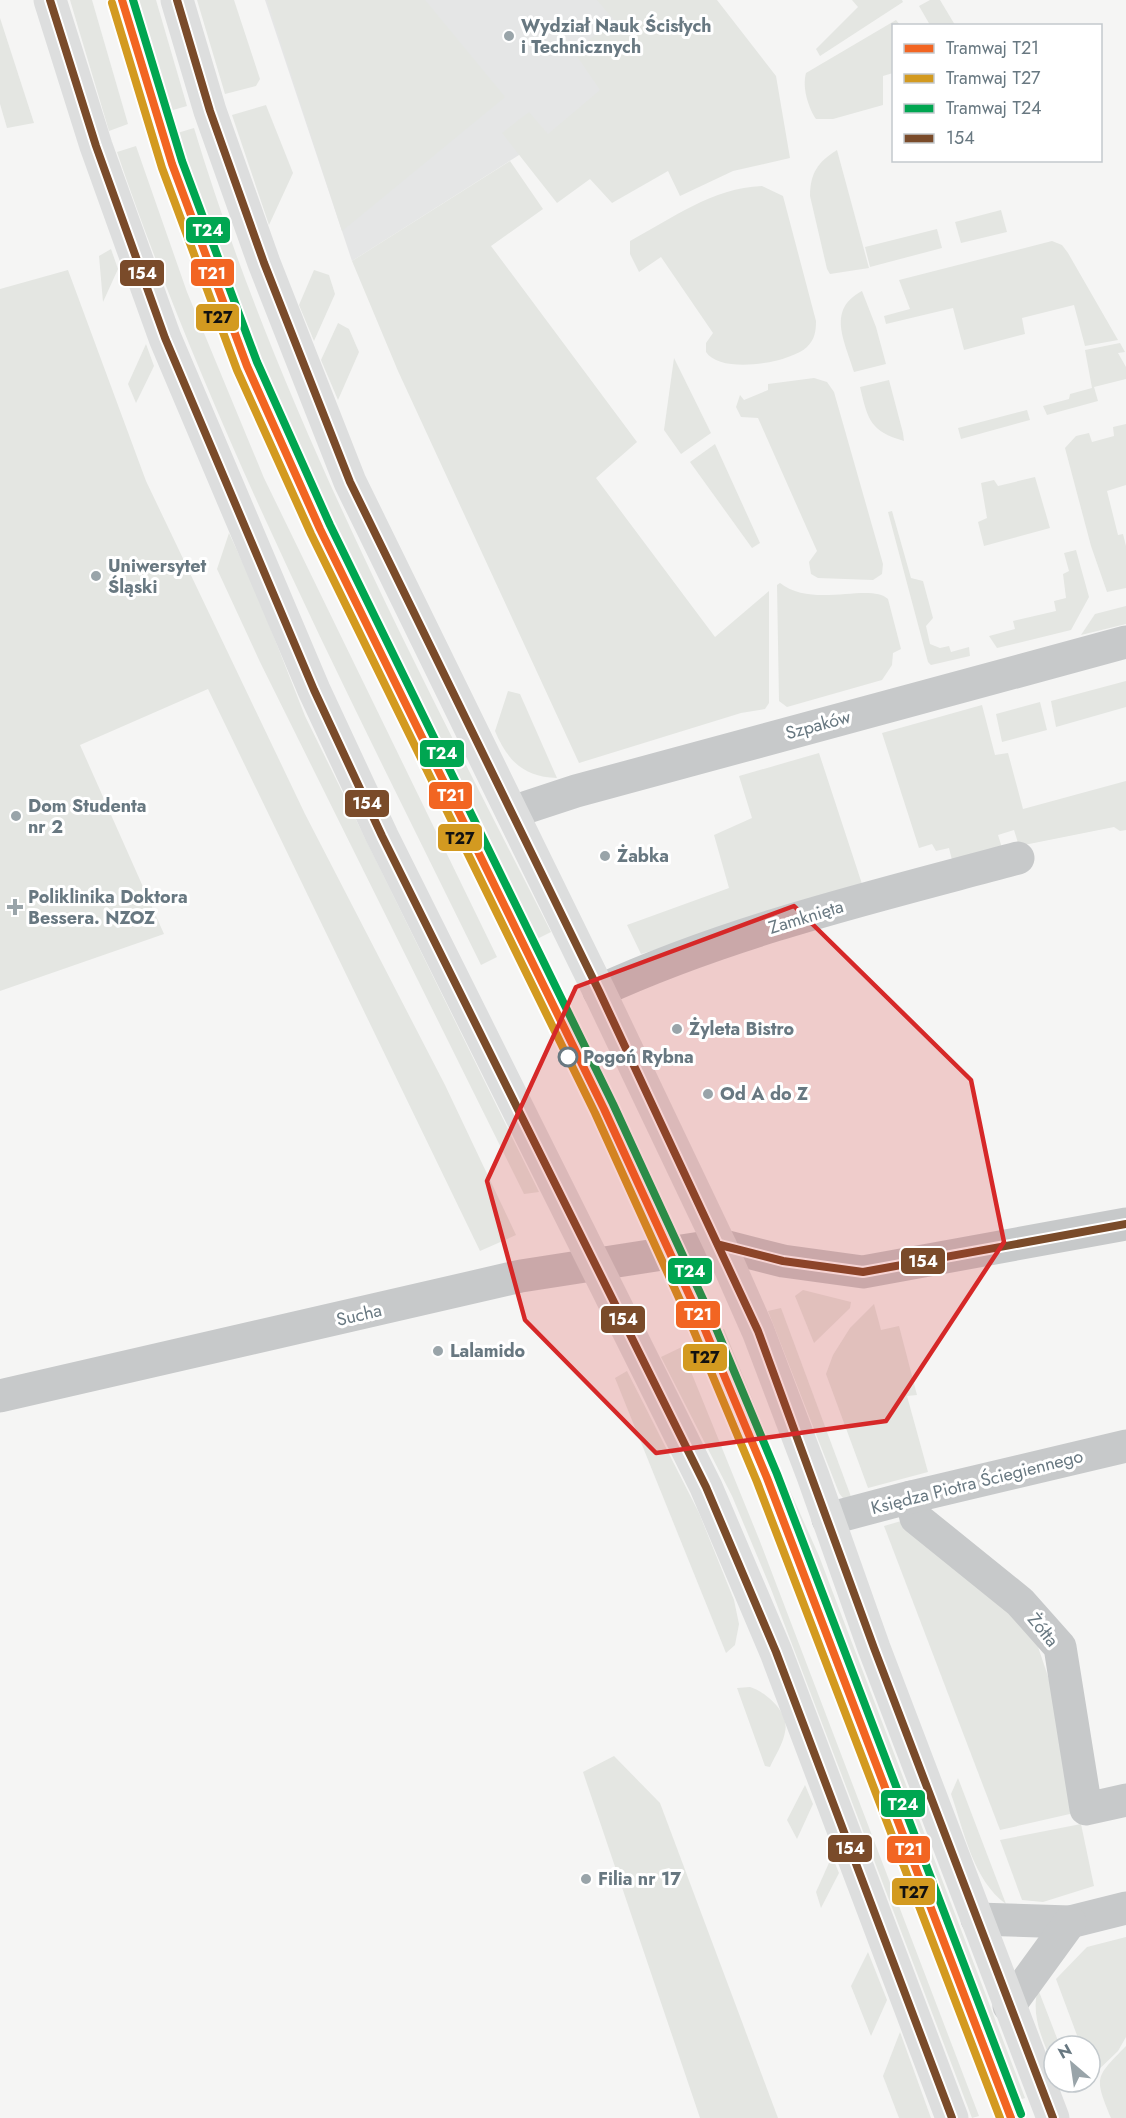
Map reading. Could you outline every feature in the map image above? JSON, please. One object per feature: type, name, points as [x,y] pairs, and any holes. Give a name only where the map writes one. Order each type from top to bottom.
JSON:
[{"type":"street","points":[[50,0],[96,146],[165,338],[314,690],[382,836],[592,1263],[706,1488],[728,1537],[776,1652],[952,2118]]},
{"type":"street","points":[[177,0],[210,111],[264,263],[350,482],[512,812],[720,1245],[758,1331],[1009,2006],[1053,2118]]},
{"type":"street","name":"Szpaków","points":[[512,812],[576,791],[1126,642]]},
{"type":"street","name":"Zamknięta","points":[[598,992],[691,953],[842,905],[1018,858]]},
{"type":"street","points":[[720,1245],[783,1261],[863,1272],[1126,1224]]},
{"type":"street","name":"Sucha","points":[[0,1396],[521,1276],[592,1263],[720,1245]]},
{"type":"street","name":"Księdza Piotra Ściegiennego","points":[[828,1520],[911,1497],[1126,1446]]},
{"type":"street","name":"Żółta","points":[[911,1497],[916,1518],[1020,1602],[1060,1647],[1086,1809],[1126,1800]]},
{"type":"street","points":[[977,1918],[1070,1922],[1126,1908]]},
{"type":"street","points":[[1009,2006],[1070,1922]]},
{"type":"highlighted area","points":[[794,906],[971,1080],[1004,1242],[886,1421],[656,1453],[525,1320],[487,1181],[576,987]]},
{"type":"shaded area","points":[[70,0],[92,0],[128,124],[109,131]]},
{"type":"shaded area","points":[[133,0],[156,0],[187,106],[166,112]]},
{"type":"shaded area","points":[[197,0],[234,0],[260,79],[256,86],[225,94]]},
{"type":"shaded area","points":[[265,0],[616,0],[667,61],[352,261]]},
{"type":"shaded area","points":[[267,0],[425,0],[505,97],[342,231]]},
{"type":"shaded area","points":[[597,0],[717,0],[776,76],[790,158],[733,171],[680,196],[668,171],[612,203],[590,179],[557,203],[502,133],[529,112],[548,134],[600,90],[574,52],[614,20]]},
{"type":"shaded area","points":[[852,0],[902,0],[903,2],[820,56],[816,49],[858,7]]},
{"type":"shaded area","points":[[930,0],[940,0],[954,24],[929,24],[919,6]]},
{"type":"shaded area","points":[[0,18],[34,123],[7,128],[0,104]]},
{"type":"shaded area","points":[[896,20],[899,24],[892,24],[892,73],[883,76],[883,105],[833,119],[816,119],[806,97],[806,73]]},
{"type":"shaded area","points":[[266,105],[293,173],[269,225],[232,115]]},
{"type":"shaded area","points":[[194,128],[228,233],[267,336],[310,437],[402,637],[551,932],[535,940],[435,743],[339,544],[251,341],[210,238],[174,134]]},
{"type":"shaded area","points":[[136,146],[187,292],[264,478],[497,957],[481,965],[286,564],[196,360],[117,152]]},
{"type":"shaded area","points":[[837,150],[869,268],[830,274],[810,196],[810,188],[816,169]]},
{"type":"shaded area","points":[[510,161],[543,209],[491,246],[637,442],[596,478],[715,637],[769,591],[769,703],[765,709],[741,713],[579,763],[398,371],[352,261]]},
{"type":"shaded area","points":[[762,186],[783,196],[816,321],[815,332],[807,347],[786,358],[756,364],[726,363],[714,359],[706,352],[706,343],[713,333],[661,257],[639,272],[630,254],[630,241],[710,198],[726,192]]},
{"type":"shaded area","points":[[1001,210],[1007,232],[961,243],[955,222]]},
{"type":"shaded area","points":[[937,229],[942,248],[870,267],[865,247]]},
{"type":"shaded area","points":[[1052,241],[1062,245],[1068,253],[1118,340],[1085,346],[1074,305],[1022,318],[1025,334],[964,350],[953,308],[886,324],[884,316],[910,309],[899,280]]},
{"type":"shaded area","points":[[111,249],[118,269],[103,302],[99,256]]},
{"type":"shaded area","name":"Uniwersytet Śląski","points":[[68,270],[146,481],[305,814],[445,1085],[516,1235],[480,1251],[208,689],[80,745],[164,934],[0,991],[0,289]]},
{"type":"shaded area","points":[[314,270],[329,275],[335,294],[314,341],[299,305]]},
{"type":"shaded area","points":[[862,291],[876,327],[886,364],[854,372],[843,338],[841,317],[844,307]]},
{"type":"shaded area","points":[[338,323],[349,329],[359,352],[338,400],[321,360]]},
{"type":"shaded area","points":[[1120,343],[1125,352],[1118,353],[1126,367],[1126,379],[1094,387],[1098,401],[1047,415],[1043,406],[1069,399],[1070,394],[1092,388],[1085,350]]},
{"type":"shaded area","points":[[146,344],[154,366],[136,403],[128,384]]},
{"type":"shaded area","points":[[674,358],[711,433],[681,454],[664,430]]},
{"type":"shaded area","points":[[814,378],[827,382],[834,392],[883,564],[882,574],[873,580],[818,578],[811,574],[809,562],[817,551],[758,418],[741,417],[736,407],[740,395],[744,400],[768,390],[768,384]]},
{"type":"shaded area","points":[[889,380],[904,441],[884,433],[872,423],[860,387]]},
{"type":"shaded area","points":[[1027,410],[1030,420],[961,439],[958,428]]},
{"type":"shaded area","points":[[1126,424],[1126,485],[1107,491],[1118,535],[1123,534],[1126,546],[1126,588],[1107,592],[1091,546],[1065,448],[1076,436],[1089,433],[1092,442],[1114,436],[1113,427]]},
{"type":"shaded area","points":[[715,444],[760,543],[752,548],[690,462]]},
{"type":"shaded area","points":[[1035,477],[1050,528],[984,546],[978,522],[987,518],[981,483],[994,480],[998,486]]},
{"type":"shaded area","points":[[892,511],[911,578],[923,581],[933,618],[926,626],[930,644],[940,648],[949,646],[951,652],[969,647],[970,656],[931,665],[928,662],[888,512]]},
{"type":"shaded area","points":[[229,533],[257,594],[305,716],[539,1192],[524,1194],[260,662],[217,569]]},
{"type":"shaded area","points":[[1076,550],[1089,597],[1071,630],[997,648],[989,636],[1015,629],[1013,621],[1056,611],[1054,601],[1066,598],[1063,574],[1069,571],[1064,553]]},
{"type":"shaded area","points":[[780,583],[808,594],[868,593],[880,594],[888,599],[901,649],[893,653],[892,665],[882,680],[787,707],[779,701],[777,585]]},
{"type":"shaded area","points":[[1126,606],[1126,624],[1081,635],[1095,614]]},
{"type":"shaded area","points":[[1126,681],[1126,707],[1056,727],[1051,701]]},
{"type":"shaded area","points":[[508,691],[520,694],[557,778],[545,777],[526,770],[518,765],[505,750],[495,731]]},
{"type":"shaded area","points":[[1040,702],[1047,730],[1002,742],[996,714]]},
{"type":"shaded area","points":[[982,705],[995,755],[1008,753],[1023,809],[1126,781],[1126,830],[1120,831],[1114,827],[1019,846],[1014,830],[998,835],[1003,851],[953,864],[949,848],[936,851],[932,844],[919,848],[882,733]]},
{"type":"shaded area","points":[[819,753],[863,887],[641,954],[627,925],[729,888],[714,835],[752,818],[739,776]]},
{"type":"shaded area","points":[[803,1290],[851,1302],[850,1308],[814,1343],[795,1296]]},
{"type":"shaded area","points":[[874,1304],[881,1330],[899,1326],[917,1395],[907,1396],[928,1472],[868,1488],[826,1374],[833,1355],[850,1328]]},
{"type":"shaded area","points":[[781,1308],[853,1502],[846,1502],[839,1493],[768,1311]]},
{"type":"shaded area","points":[[724,1329],[783,1475],[819,1556],[1025,2098],[1016,2101],[783,1488],[721,1340],[715,1342],[712,1334]]},
{"type":"shaded area","points":[[686,1345],[690,1355],[685,1357],[759,1539],[979,2116],[972,2118],[771,1589],[732,1496],[661,1357]]},
{"type":"shaded area","points":[[627,1371],[699,1513],[734,1600],[739,1624],[735,1645],[726,1653],[615,1378]]},
{"type":"shaded area","points":[[908,1519],[1031,1626],[1061,1715],[1083,1811],[1000,1830],[884,1526]]},
{"type":"shaded area","points":[[750,1687],[763,1693],[775,1704],[786,1725],[781,1745],[770,1767],[765,1766],[737,1688]]},
{"type":"shaded area","points":[[614,1756],[660,1803],[778,2118],[700,2118],[583,1772]]},
{"type":"shaded area","points":[[958,1778],[1006,1904],[985,1882],[965,1839],[951,1794]]},
{"type":"shaded area","points":[[805,1785],[813,1804],[797,1839],[787,1820]]},
{"type":"shaded area","points":[[1081,1824],[1094,1886],[1043,1902],[1022,1900],[1000,1840]]},
{"type":"shaded area","points":[[832,1856],[839,1873],[821,1908],[816,1892]]},
{"type":"shaded area","points":[[1126,1937],[1126,2037],[1118,2051],[1102,2066],[1102,2034],[1077,2034],[1056,1979],[1087,1947]]},
{"type":"shaded area","points":[[868,1952],[887,2000],[871,2036],[851,1986]]},
{"type":"shaded area","points":[[1038,1989],[1055,2034],[1042,2034],[1042,2039],[1037,2019]]},
{"type":"shaded area","points":[[900,2032],[931,2118],[899,2118],[883,2076]]},
{"type":"shaded area","points":[[1126,2046],[1126,2118],[1111,2118],[1102,2094],[1102,2074]]},
{"type":"tram line","name":"T21","points":[[122,0],[172,164],[247,366],[320,529],[604,1109],[703,1325],[767,1478],[1011,2118]]},
{"type":"tram line","name":"T24","points":[[133,0],[182,161],[257,362],[330,525],[613,1104],[713,1321],[777,1474],[1021,2114]]},
{"type":"tram line","name":"T27","points":[[112,3],[162,168],[237,370],[311,534],[595,1113],[693,1329],[757,1482],[1000,2118]]},
{"type":"transit line","name":"154","points":[[50,0],[96,146],[165,338],[314,690],[382,836],[706,1487],[776,1652],[952,2118]]},
{"type":"transit line","name":"154","points":[[177,0],[210,111],[264,263],[350,482],[599,991],[758,1331],[874,1648],[1053,2118]]},
{"type":"transit line","name":"154","points":[[720,1245],[783,1261],[863,1272],[1126,1224]]},
{"type":"place","name":"Wydział Nauk Ścisłych i Technicznych","points":[[509,36]]},
{"type":"place","name":"Uniwersytet Śląski","points":[[96,576]]},
{"type":"place","name":"Dom Studenta nr 2","points":[[16,816]]},
{"type":"place","name":"Żabka","points":[[605,856]]},
{"type":"place","name":"Poliklinika Doktora Bessera. NZOZ","points":[[15,907]]},
{"type":"place","name":"Żyleta Bistro","points":[[677,1029]]},
{"type":"place","name":"Pogoń Rybna","points":[[568,1057]]},
{"type":"place","name":"Od A do Z","points":[[708,1094]]},
{"type":"place","name":"Lalamido","points":[[438,1351]]},
{"type":"place","name":"Filia nr 17","points":[[586,1879]]}]
